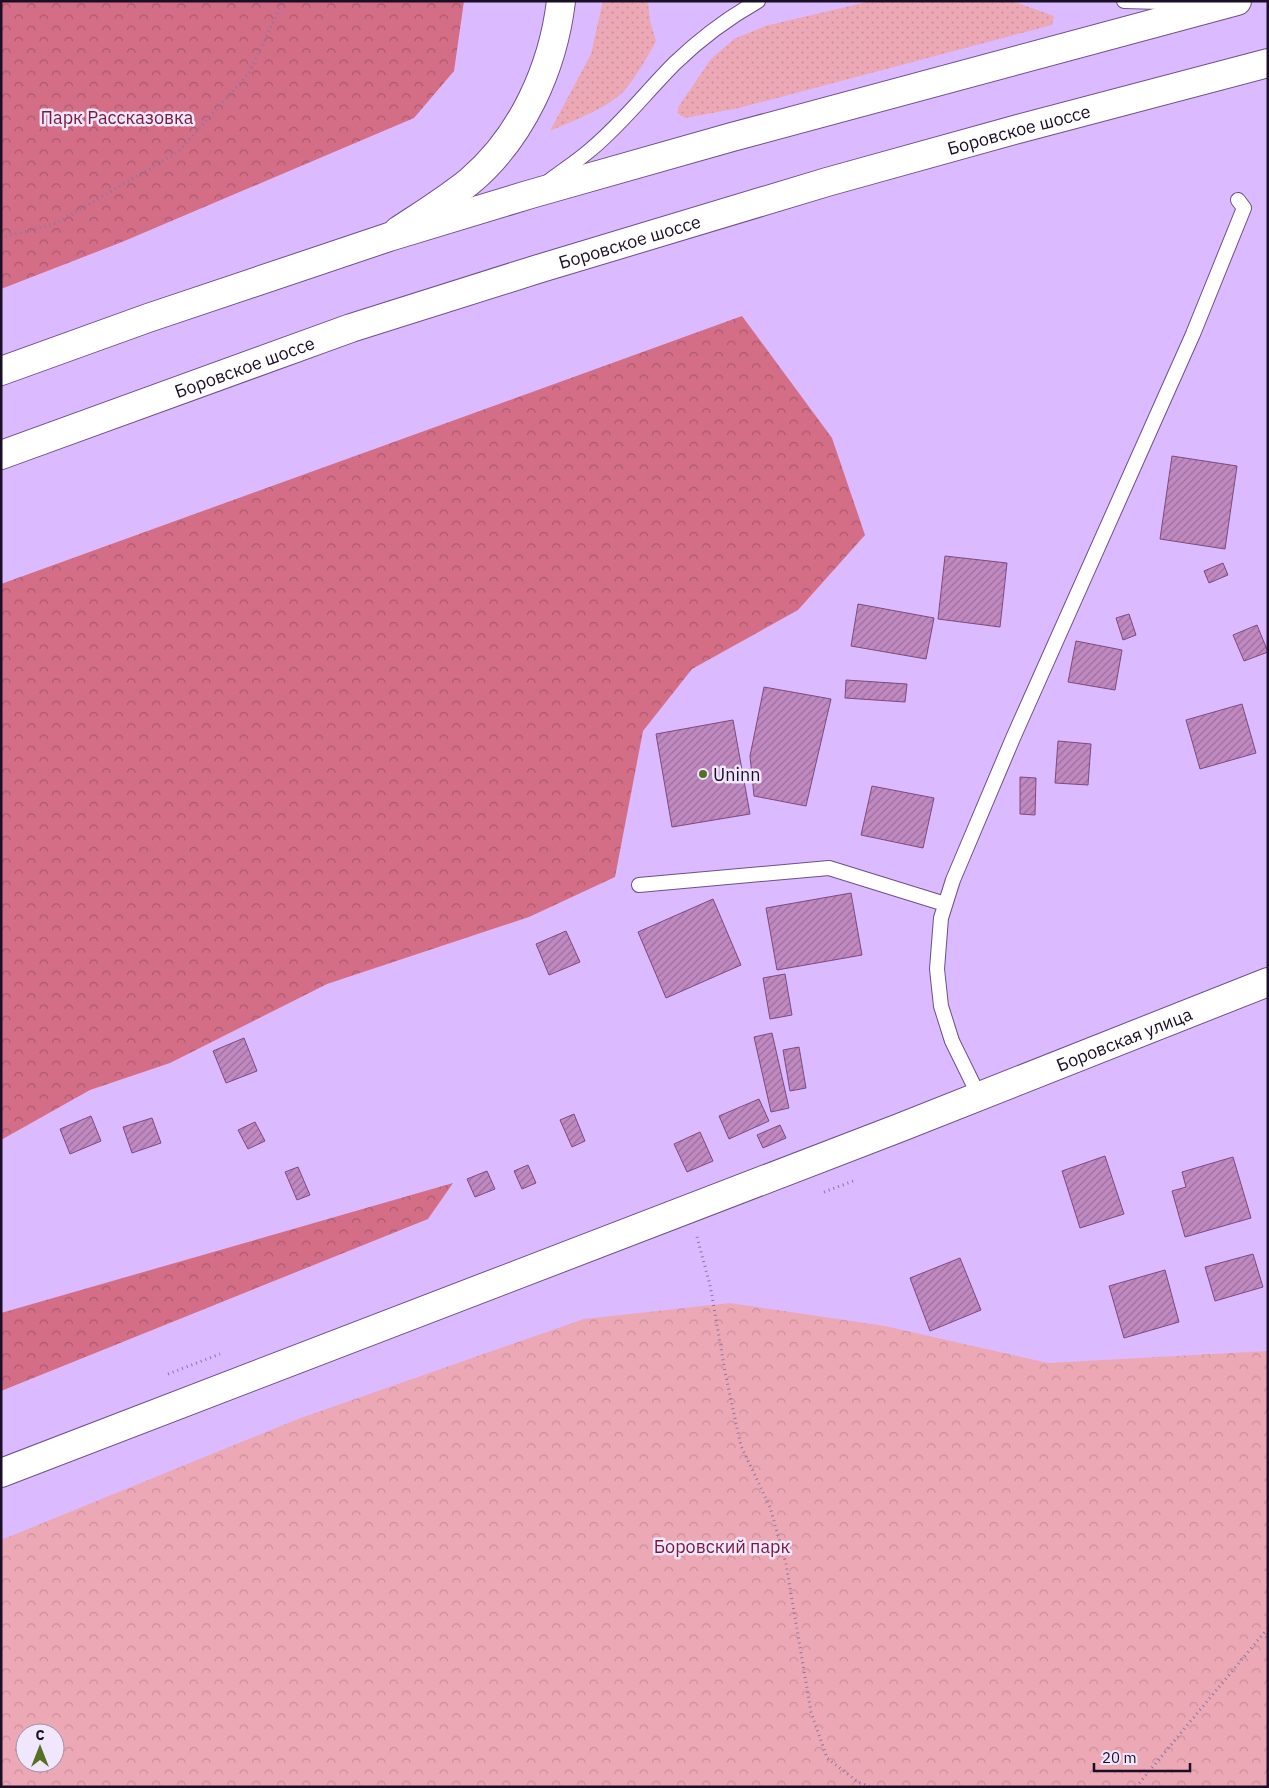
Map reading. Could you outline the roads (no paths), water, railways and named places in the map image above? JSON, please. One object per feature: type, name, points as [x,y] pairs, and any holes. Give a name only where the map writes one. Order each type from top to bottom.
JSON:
[{"type":"main road","points":[[389,237],[471,180],[496,155],[512,134],[539,85],[549,57],[562,1]]},
{"type":"main road","points":[[1,371],[157,315],[389,237],[530,194],[742,134],[1234,2]]},
{"type":"main road","name":"Боровское шоссе","points":[[1,455],[351,328],[528,272],[837,179],[1028,126],[1268,63]]},
{"type":"main road","name":"Боровская улица","points":[[1,1473],[979,1096],[1268,982]]},
{"type":"lane","points":[[530,194],[590,151],[694,46],[741,11],[758,1]]},
{"type":"lane","points":[[1124,1],[1234,2]]},
{"type":"lane","points":[[979,1096],[952,1041],[941,1006],[937,969],[941,918],[945,904],[953,880],[1013,738],[1193,334],[1244,208],[1238,200]]},
{"type":"lane","points":[[639,885],[829,868],[945,904]]},
{"type":"place","name":"Uninn","points":[[703,774]]},
{"type":"park label","name":"Парк Рассказовка","points":[[117,117]]},
{"type":"park label","name":"Боровский парк","points":[[722,1546]]}]
